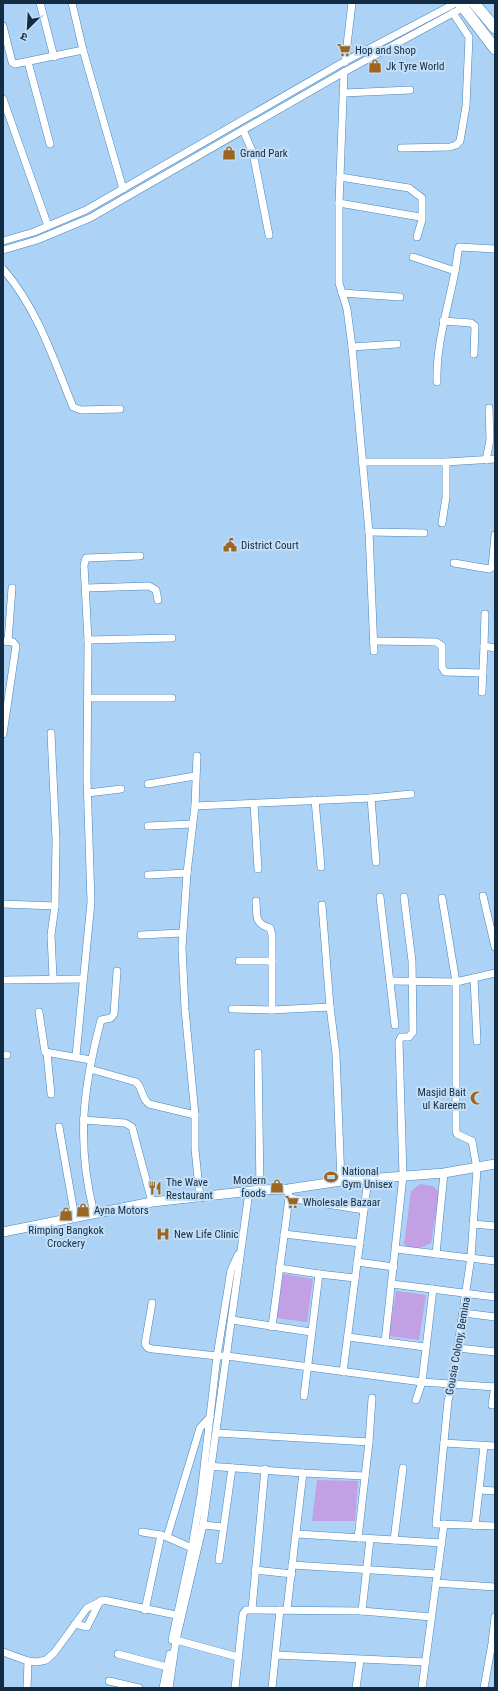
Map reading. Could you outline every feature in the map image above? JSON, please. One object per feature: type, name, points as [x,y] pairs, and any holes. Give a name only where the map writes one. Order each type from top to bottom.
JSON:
[{"type":"highway","points":[[465,4],[495,28]]},
{"type":"highway","points":[[465,4],[495,49]]},
{"type":"main road","points":[[3,1232],[152,1202],[200,1198],[260,1190],[289,1194],[341,1181],[444,1173],[478,1169],[495,1164]]},
{"type":"street","points":[[40,3],[54,57]]},
{"type":"street","points":[[72,3],[83,50],[123,188]]},
{"type":"street","points":[[345,62],[352,3]]},
{"type":"street","points":[[3,242],[48,226],[81,212],[345,62],[465,4]]},
{"type":"street","points":[[3,250],[37,240],[80,222],[344,72],[453,13],[465,4]]},
{"type":"street","points":[[401,148],[450,147],[456,145],[460,141],[466,106],[469,37],[453,13]]},
{"type":"street","points":[[3,26],[12,62],[15,64],[83,50]]},
{"type":"street","points":[[28,62],[50,144]]},
{"type":"street","points":[[344,72],[339,204],[339,283],[347,309],[352,346],[369,532],[374,651]]},
{"type":"street","points":[[344,93],[410,90]]},
{"type":"street","points":[[3,99],[48,226]]},
{"type":"street","points":[[243,130],[253,153],[269,234]]},
{"type":"street","points":[[340,177],[409,188],[415,191],[422,198],[422,218],[417,237]]},
{"type":"street","points":[[339,204],[422,218]]},
{"type":"street","points":[[437,382],[436,361],[443,321],[456,271],[459,247],[495,249]]},
{"type":"street","points":[[413,257],[456,271]]},
{"type":"street","points":[[3,269],[18,288],[45,339],[73,408],[81,410],[120,409]]},
{"type":"street","points":[[342,293],[400,297]]},
{"type":"street","points":[[443,321],[471,323],[475,326],[474,354]]},
{"type":"street","points":[[352,346],[397,344]]},
{"type":"street","points":[[486,460],[490,440],[489,408]]},
{"type":"street","points":[[362,462],[446,462],[495,459]]},
{"type":"street","points":[[442,523],[446,497],[446,462]]},
{"type":"street","points":[[369,532],[424,533]]},
{"type":"street","points":[[454,563],[489,569],[492,567],[495,535]]},
{"type":"street","points":[[76,1056],[91,902],[88,794],[88,640],[84,565],[86,558],[140,556]]},
{"type":"street","points":[[86,588],[149,586],[156,590],[158,600]]},
{"type":"street","points":[[3,734],[16,646],[13,642],[5,641],[12,588]]},
{"type":"street","points":[[482,692],[486,614]]},
{"type":"street","points":[[88,640],[172,638]]},
{"type":"street","points":[[373,641],[436,642],[442,646],[442,667],[445,672],[483,673]]},
{"type":"street","points":[[484,646],[495,648]]},
{"type":"street","points":[[88,698],[172,698]]},
{"type":"street","points":[[51,733],[56,840],[55,906],[51,935],[53,978]]},
{"type":"street","points":[[196,756],[195,806],[182,933],[185,1009],[195,1115],[195,1149],[200,1198]]},
{"type":"street","points":[[148,784],[195,776]]},
{"type":"street","points":[[88,794],[121,789]]},
{"type":"street","points":[[195,806],[371,798],[411,794]]},
{"type":"street","points":[[371,798],[376,862]]},
{"type":"street","points":[[315,800],[321,867]]},
{"type":"street","points":[[254,804],[258,869]]},
{"type":"street","points":[[148,826],[192,824]]},
{"type":"street","points":[[148,875],[187,873]]},
{"type":"street","points":[[483,896],[495,947]]},
{"type":"street","points":[[380,897],[392,982],[395,1025]]},
{"type":"street","points":[[385,1342],[403,1176],[399,1041],[401,1037],[409,1037],[413,1032],[413,983],[404,897]]},
{"type":"street","points":[[442,898],[456,982]]},
{"type":"street","points":[[256,900],[258,922],[262,926],[272,930],[272,1010]]},
{"type":"street","points":[[3,904],[55,906]]},
{"type":"street","points":[[322,905],[330,1007],[336,1054],[341,1181]]},
{"type":"street","points":[[141,935],[182,933]]},
{"type":"street","points":[[239,961],[272,961]]},
{"type":"street","points":[[94,1213],[85,1167],[83,1120],[91,1060],[101,1020],[114,1016],[117,971]]},
{"type":"street","points":[[392,982],[456,982],[495,973]]},
{"type":"street","points":[[5,980],[53,978],[83,979]]},
{"type":"street","points":[[474,978],[477,1041]]},
{"type":"street","name":"Gousia Colony, Bemina","points":[[444,1524],[436,1524],[448,1401],[467,1294],[478,1169],[472,1141],[457,1134],[456,1131],[456,982]]},
{"type":"street","points":[[232,1009],[272,1010],[330,1007]]},
{"type":"street","points":[[39,1012],[43,1049],[47,1053],[51,1094]]},
{"type":"street","points":[[47,1053],[76,1056],[91,1060]]},
{"type":"street","points":[[258,1053],[260,1190]]},
{"type":"street","points":[[90,1069],[136,1082],[140,1087],[144,1099],[149,1104],[195,1115]]},
{"type":"street","points":[[83,1120],[125,1123],[132,1127],[152,1202]]},
{"type":"street","points":[[59,1127],[75,1218]]},
{"type":"street","points":[[436,1254],[444,1173]]},
{"type":"street","points":[[343,1372],[368,1179]]},
{"type":"street","points":[[169,1688],[176,1640],[195,1549],[208,1466],[216,1433],[249,1192]]},
{"type":"street","points":[[272,1327],[289,1194],[364,1210]]},
{"type":"street","points":[[473,1224],[495,1226]]},
{"type":"street","points":[[284,1234],[360,1243]]},
{"type":"street","points":[[164,1688],[176,1616],[203,1525],[210,1417],[217,1356],[231,1270],[241,1245]]},
{"type":"street","points":[[396,1249],[495,1261]]},
{"type":"street","points":[[357,1262],[394,1267]]},
{"type":"street","points":[[279,1268],[355,1278]]},
{"type":"street","points":[[304,1396],[319,1274]]},
{"type":"street","points":[[392,1284],[495,1298]]},
{"type":"street","points":[[416,1400],[422,1382],[424,1347],[433,1289]]},
{"type":"street","points":[[152,1303],[146,1346],[153,1349],[227,1356],[422,1382],[495,1386],[492,1405]]},
{"type":"street","points":[[464,1313],[495,1317]]},
{"type":"street","points":[[232,1320],[311,1332]]},
{"type":"street","points":[[348,1337],[424,1347]]},
{"type":"street","points":[[458,1348],[495,1352]]},
{"type":"street","points":[[358,1538],[369,1442],[372,1398]]},
{"type":"street","points":[[145,1610],[164,1536],[198,1433],[200,1428],[210,1417]]},
{"type":"street","points":[[216,1433],[369,1442]]},
{"type":"street","points":[[444,1443],[495,1446]]},
{"type":"street","points":[[475,1526],[484,1446]]},
{"type":"street","points":[[208,1466],[365,1476]]},
{"type":"street","points":[[219,1560],[232,1468]]},
{"type":"street","points":[[394,1540],[403,1468]]},
{"type":"street","points":[[252,1609],[265,1469]]},
{"type":"street","points":[[272,1688],[276,1655],[292,1574],[303,1473]]},
{"type":"street","points":[[480,1490],[495,1491]]},
{"type":"street","points":[[422,1688],[444,1524],[495,1526]]},
{"type":"street","points":[[203,1525],[223,1528]]},
{"type":"street","points":[[142,1532],[164,1536],[195,1549]]},
{"type":"street","points":[[297,1534],[442,1543]]},
{"type":"street","points":[[362,1612],[370,1539]]},
{"type":"street","points":[[292,1566],[437,1574]]},
{"type":"street","points":[[255,1570],[292,1574]]},
{"type":"street","points":[[436,1583],[495,1587]]},
{"type":"street","points":[[3,1652],[28,1661],[37,1662],[46,1660],[87,1608],[104,1600],[176,1616]]},
{"type":"street","points":[[74,1624],[87,1627],[100,1601]]},
{"type":"street","points":[[235,1688],[243,1614],[246,1610],[362,1612],[431,1616]]},
{"type":"street","points":[[484,1688],[494,1643],[495,1617]]},
{"type":"street","points":[[176,1640],[238,1657]]},
{"type":"street","points":[[118,1654],[167,1667]]},
{"type":"street","points":[[276,1655],[426,1662]]},
{"type":"street","points":[[356,1688],[360,1660]]},
{"type":"street","points":[[27,1688],[28,1661]]},
{"type":"street","points":[[109,1682],[139,1688]]},
{"type":"shaded area","points":[[420,1184],[433,1186],[439,1192],[431,1243],[418,1249],[404,1245],[411,1191]]},
{"type":"shaded area","points":[[283,1274],[313,1279],[307,1322],[277,1318]]},
{"type":"shaded area","points":[[396,1291],[426,1295],[419,1340],[389,1336]]},
{"type":"shaded area","points":[[317,1480],[358,1481],[355,1521],[312,1521]]},
{"type":"place","name":"Hop and Shop","points":[[344,50]]},
{"type":"place","name":"Jk Tyre World","points":[[375,66]]},
{"type":"place","name":"Grand Park","points":[[229,153]]},
{"type":"place","name":"District Court","points":[[230,545]]},
{"type":"place","name":"Masjid Bait ul Kareem","points":[[477,1098]]},
{"type":"place","name":"National Gym Unisex","points":[[331,1177]]},
{"type":"place","name":"Modern foods","points":[[277,1186]]},
{"type":"place","name":"The Wave Restaurant","points":[[155,1188]]},
{"type":"place","name":"Wholesale Bazaar","points":[[292,1202]]},
{"type":"place","name":"Ayna Motors","points":[[83,1210]]},
{"type":"place","name":"Rimping Bangkok Crockery","points":[[66,1214]]},
{"type":"place","name":"New Life Clinic","points":[[163,1234]]}]
